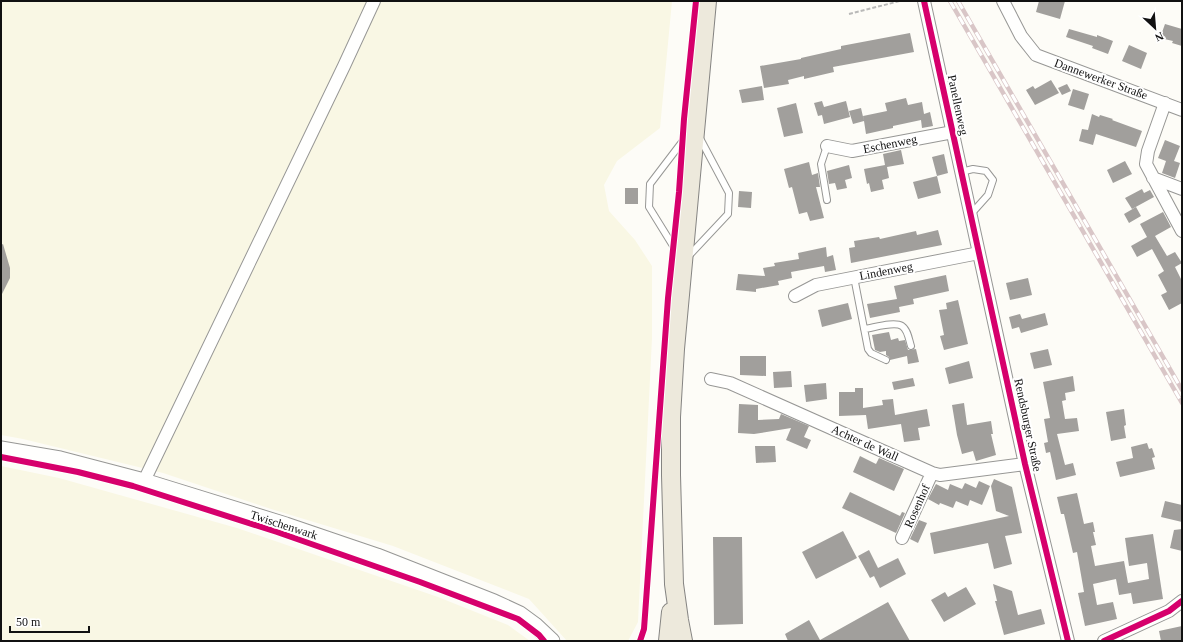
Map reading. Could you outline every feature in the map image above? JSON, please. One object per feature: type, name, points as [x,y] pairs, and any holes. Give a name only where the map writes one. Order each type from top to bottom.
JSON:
[{"type":"main road","points":[[683,641],[674,584],[671,417],[675,349],[707,1]]},
{"type":"main road","points":[[668,641],[674,584]]},
{"type":"street","points":[[144,481],[374,1]]},
{"type":"street","name":"Panellenweg","points":[[924,1],[970,214]]},
{"type":"street","name":"Dannewerker Straße","points":[[1003,1],[1021,36],[1036,55],[1182,110]]},
{"type":"street","points":[[1165,103],[1148,151],[1146,164],[1152,178],[1182,230]]},
{"type":"street","name":"Eschenweg","points":[[827,146],[852,151],[953,132]]},
{"type":"street","points":[[1152,178],[1182,189]]},
{"type":"street","name":"Rendsburger Straße","points":[[970,214],[1025,464],[1068,641]]},
{"type":"street","name":"Lindenweg","points":[[795,296],[816,285],[979,253]]},
{"type":"street","name":"Achter de Wall","points":[[711,379],[730,383],[932,473],[940,475],[1025,464]]},
{"type":"street","name":"Twischenwark","points":[[1,449],[60,459],[144,481],[286,525],[377,556],[494,602],[520,614],[535,625],[552,641]]},
{"type":"street","name":"Rosenhof","points":[[902,538],[932,473]]},
{"type":"street","points":[[1104,641],[1169,611],[1182,601]]},
{"type":"lane","points":[[695,129],[729,193],[728,214],[683,262],[649,207],[650,184],[682,142],[695,129]]},
{"type":"lane","points":[[827,146],[821,164],[827,200]]},
{"type":"lane","points":[[961,172],[974,169],[986,171],[993,180],[988,195],[970,214]]},
{"type":"lane","points":[[854,277],[868,349],[870,353],[886,360]]},
{"type":"lane","points":[[864,329],[895,324],[902,326],[907,333],[911,346]]},
{"type":"path","points":[[849,14],[900,1]]},
{"type":"shaded area","points":[[1,1],[672,1],[660,128],[617,161],[604,185],[609,211],[635,240],[652,266],[652,338],[638,622],[628,641],[567,641],[529,599],[393,546],[271,509],[163,473],[1,435]]},
{"type":"shaded area","points":[[1,466],[59,478],[237,528],[438,597],[508,625],[530,641],[1,641]]},
{"type":"building","points":[[1039,1],[1065,1],[1060,19],[1036,12]]},
{"type":"building","points":[[1165,24],[1182,29],[1182,46],[1172,43],[1173,41],[1160,38]]},
{"type":"building","points":[[1069,29],[1097,37],[1097,35],[1113,41],[1108,54],[1092,48],[1093,46],[1066,37]]},
{"type":"building","points":[[910,33],[914,52],[833,67],[834,72],[804,79],[804,76],[788,80],[789,84],[764,88],[760,66],[801,59],[841,49],[841,46]]},
{"type":"building","points":[[1129,45],[1147,53],[1141,69],[1122,61]]},
{"type":"building","points":[[1051,80],[1059,93],[1035,105],[1026,90],[1033,86],[1035,89]]},
{"type":"building","points":[[1067,84],[1071,91],[1062,95],[1058,88]]},
{"type":"building","points":[[762,86],[764,100],[742,103],[739,90]]},
{"type":"building","points":[[1073,89],[1089,94],[1084,110],[1068,105]]},
{"type":"building","points":[[906,98],[908,105],[922,102],[924,114],[930,112],[933,126],[922,128],[921,120],[866,134],[863,116],[887,111],[885,103]]},
{"type":"building","points":[[822,101],[824,107],[846,101],[850,117],[824,124],[822,115],[818,116],[814,103]]},
{"type":"building","points":[[796,103],[803,133],[784,137],[777,108]]},
{"type":"building","points":[[861,108],[864,121],[853,124],[849,111]]},
{"type":"building","points":[[1092,114],[1099,117],[1100,115],[1113,119],[1112,120],[1142,131],[1136,147],[1096,134],[1093,145],[1079,141],[1082,129],[1088,130]]},
{"type":"building","points":[[1165,140],[1180,146],[1174,161],[1180,163],[1175,178],[1162,173],[1166,161],[1158,158]]},
{"type":"building","points":[[901,150],[904,164],[887,167],[889,178],[882,180],[884,189],[871,192],[869,183],[867,184],[864,169],[885,165],[883,154]]},
{"type":"building","points":[[944,154],[948,173],[937,176],[932,157]]},
{"type":"building","points":[[1125,161],[1132,174],[1113,183],[1107,170]]},
{"type":"building","points":[[809,162],[812,175],[818,173],[820,187],[816,187],[824,218],[810,221],[807,212],[799,214],[792,187],[789,188],[784,169]]},
{"type":"building","points":[[849,165],[852,178],[845,180],[847,188],[837,190],[835,183],[829,184],[827,171]]},
{"type":"building","points":[[937,176],[941,193],[918,199],[913,182]]},
{"type":"building","points":[[625,188],[638,188],[638,204],[625,204]]},
{"type":"building","points":[[1142,189],[1144,193],[1150,190],[1154,197],[1132,209],[1125,198]]},
{"type":"building","points":[[739,191],[752,192],[751,208],[738,207]]},
{"type":"building","points":[[1136,207],[1141,216],[1129,223],[1124,214]]},
{"type":"building","points":[[1163,212],[1171,227],[1155,236],[1167,256],[1175,252],[1182,263],[1175,267],[1182,281],[1182,303],[1169,310],[1161,295],[1167,292],[1158,275],[1164,271],[1152,249],[1137,257],[1131,246],[1147,237],[1140,224]]},
{"type":"building","points":[[938,230],[942,245],[851,263],[849,248],[855,247],[854,241],[879,237],[880,239],[916,231],[917,235]]},
{"type":"building","points":[[3,244],[10,268],[10,278],[1,296],[1,245]]},
{"type":"building","points":[[826,247],[827,257],[833,255],[836,270],[825,272],[824,266],[791,272],[792,278],[778,281],[779,285],[756,289],[756,292],[736,290],[738,274],[765,276],[763,268],[775,266],[774,263],[799,259],[798,253]]},
{"type":"building","points":[[946,275],[949,291],[913,299],[914,304],[899,307],[900,312],[870,318],[867,304],[897,299],[894,286]]},
{"type":"building","points":[[1028,278],[1032,295],[1010,300],[1006,283]]},
{"type":"building","points":[[958,300],[968,344],[944,350],[940,336],[944,335],[939,310],[947,309],[946,303]]},
{"type":"building","points":[[848,303],[852,319],[822,327],[818,310]]},
{"type":"building","points":[[1045,313],[1048,325],[1021,333],[1019,327],[1012,329],[1009,317],[1020,314],[1022,319]]},
{"type":"building","points":[[889,332],[891,340],[898,338],[899,341],[905,340],[908,350],[916,349],[919,362],[908,364],[907,356],[890,360],[886,355],[886,351],[880,352],[875,350],[872,335]]},
{"type":"building","points":[[1048,349],[1052,365],[1034,369],[1030,353]]},
{"type":"building","points":[[740,356],[766,356],[766,376],[740,375]]},
{"type":"building","points":[[969,361],[973,378],[949,384],[945,368]]},
{"type":"building","points":[[791,371],[792,387],[774,388],[773,372]]},
{"type":"building","points":[[1073,376],[1075,391],[1065,393],[1066,400],[1062,401],[1065,419],[1077,418],[1079,431],[1057,434],[1065,465],[1073,463],[1076,475],[1056,480],[1050,452],[1046,453],[1044,443],[1048,442],[1044,419],[1050,418],[1043,382]]},
{"type":"building","points":[[913,378],[915,386],[894,390],[892,382]]},
{"type":"building","points":[[826,383],[827,399],[806,402],[804,385]]},
{"type":"building","points":[[855,388],[863,388],[863,408],[883,405],[882,400],[893,399],[895,415],[927,409],[930,426],[918,428],[920,440],[904,442],[901,424],[868,429],[866,415],[839,416],[839,392],[855,392]]},
{"type":"building","points":[[964,403],[967,425],[991,421],[993,434],[991,434],[996,455],[976,461],[973,451],[962,454],[952,405]]},
{"type":"building","points":[[739,404],[758,405],[758,420],[779,419],[781,414],[809,426],[804,437],[811,440],[807,449],[786,440],[791,428],[754,434],[738,433]]},
{"type":"building","points":[[1124,409],[1126,438],[1111,441],[1106,412]]},
{"type":"building","points":[[1147,443],[1149,449],[1152,448],[1155,457],[1152,458],[1155,469],[1120,477],[1116,462],[1133,458],[1131,447]]},
{"type":"building","points":[[755,446],[775,446],[776,462],[756,463]]},
{"type":"building","points":[[860,456],[876,464],[879,458],[904,469],[894,491],[853,472]]},
{"type":"building","points":[[994,479],[1012,487],[1022,533],[1005,536],[1012,564],[994,569],[988,543],[934,554],[930,533],[1009,516],[996,511],[991,486]]},
{"type":"building","points":[[979,481],[990,486],[982,505],[970,500],[968,506],[956,501],[953,508],[940,503],[939,505],[928,499],[936,484],[948,490],[950,484],[962,489],[965,483],[976,488]]},
{"type":"building","points":[[850,492],[900,516],[902,512],[905,513],[896,533],[842,508]]},
{"type":"building","points":[[1077,493],[1084,524],[1093,522],[1095,532],[1093,532],[1096,545],[1091,546],[1095,566],[1124,561],[1128,583],[1149,579],[1147,563],[1129,566],[1125,538],[1153,534],[1163,599],[1133,604],[1131,593],[1119,595],[1116,579],[1093,584],[1097,605],[1113,602],[1117,619],[1085,626],[1078,593],[1084,592],[1077,552],[1073,553],[1064,514],[1061,514],[1057,497]]},
{"type":"building","points":[[1165,501],[1182,505],[1182,522],[1161,517]]},
{"type":"building","points":[[919,520],[927,523],[918,543],[910,539]]},
{"type":"building","points":[[1182,529],[1182,551],[1170,548],[1174,530]]},
{"type":"building","points":[[843,531],[857,558],[816,579],[802,552]]},
{"type":"building","points":[[713,537],[742,537],[743,624],[714,625]]},
{"type":"building","points":[[869,550],[878,568],[898,558],[906,574],[880,588],[874,576],[870,578],[858,556]]},
{"type":"building","points":[[993,584],[1012,591],[1018,615],[1041,609],[1045,624],[1004,635],[995,601],[997,601]]},
{"type":"building","points":[[966,587],[976,604],[944,622],[931,600],[945,592],[948,597]]},
{"type":"building","points":[[888,602],[910,641],[788,641],[785,634],[809,620],[820,640]]},
{"type":"building","points":[[1182,626],[1182,641],[1161,641],[1159,631]]},
{"type":"railway","points":[[950,1],[1182,403]]},
{"type":"railway","points":[[958,1],[1182,390]]},
{"type":"cycle path","points":[[640,641],[644,629],[668,298],[696,1]]},
{"type":"cycle path","points":[[924,1],[1025,464],[1068,641]]},
{"type":"cycle path","points":[[1,457],[78,472],[133,486],[277,532],[420,582],[518,619],[539,635],[544,641]]},
{"type":"cycle path","points":[[1104,641],[1169,611],[1182,601]]}]
